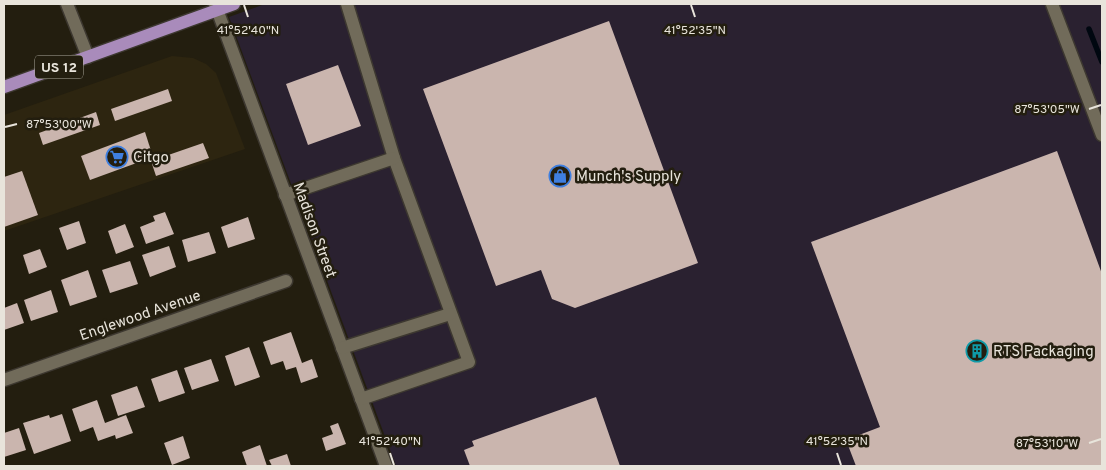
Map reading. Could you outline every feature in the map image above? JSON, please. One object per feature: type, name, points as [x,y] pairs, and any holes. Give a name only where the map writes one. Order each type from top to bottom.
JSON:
[{"type":"main road","name":"US 12","points":[[4,87],[88,57],[216,7],[234,4]]},
{"type":"street","points":[[67,4],[88,57]]},
{"type":"street","points":[[347,4],[394,158],[469,362],[361,400]]},
{"type":"street","points":[[1052,4],[1102,135]]},
{"type":"street","name":"Madison Street","points":[[216,7],[386,466]]},
{"type":"street","points":[[285,195],[394,158]]},
{"type":"street","name":"Englewood Avenue","points":[[4,380],[286,281]]},
{"type":"street","points":[[342,348],[450,314]]},
{"type":"shaded area","points":[[265,4],[1102,4],[1102,466],[396,466],[229,17]]},
{"type":"shaded area","points":[[172,56],[193,58],[206,64],[216,73],[245,149],[4,231],[4,115]]},
{"type":"building","name":"Munch's Supply","points":[[609,21],[698,263],[575,308],[552,299],[541,270],[496,286],[423,89]]},
{"type":"building","points":[[338,65],[361,126],[308,145],[286,84]]},
{"type":"building","name":"Citgo","points":[[168,89],[172,101],[115,121],[111,109]]},
{"type":"building","name":"Citgo","points":[[96,112],[100,125],[43,145],[39,133]]},
{"type":"building","name":"Citgo","points":[[145,132],[153,157],[90,180],[81,156]]},
{"type":"building","points":[[203,143],[209,158],[156,176],[151,161]]},
{"type":"building","name":"RTS Packaging","points":[[1057,151],[1102,274],[1102,466],[856,466],[846,440],[880,427],[811,242]]},
{"type":"building","points":[[22,171],[38,215],[4,227],[4,177]]},
{"type":"building","points":[[165,212],[174,234],[146,244],[140,227],[155,221],[153,216]]},
{"type":"building","points":[[248,217],[255,239],[228,248],[221,227]]},
{"type":"building","points":[[79,221],[86,243],[67,250],[59,228]]},
{"type":"building","points":[[125,224],[134,247],[116,254],[108,231]]},
{"type":"building","points":[[209,232],[216,253],[188,262],[182,240]]},
{"type":"building","points":[[169,246],[176,267],[150,277],[142,255]]},
{"type":"building","points":[[40,249],[47,267],[29,274],[23,255]]},
{"type":"building","points":[[130,261],[138,284],[110,293],[102,270]]},
{"type":"building","points":[[88,270],[97,297],[70,306],[61,280]]},
{"type":"building","points":[[51,290],[58,312],[31,321],[24,300]]},
{"type":"building","points":[[17,303],[24,323],[4,330],[4,308]]},
{"type":"building","points":[[291,332],[302,363],[312,359],[318,377],[301,383],[296,367],[286,370],[283,361],[271,365],[263,342]]},
{"type":"building","points":[[249,347],[260,377],[235,386],[225,356]]},
{"type":"building","points":[[211,359],[219,381],[192,390],[184,368]]},
{"type":"building","points":[[177,370],[185,393],[159,402],[151,379]]},
{"type":"building","points":[[137,386],[145,407],[118,416],[111,395]]},
{"type":"building","points":[[596,397],[620,466],[470,466],[464,450],[474,446],[472,441]]},
{"type":"building","points":[[97,400],[105,423],[126,415],[133,433],[116,439],[115,435],[98,441],[93,427],[80,432],[72,409]]},
{"type":"building","points":[[62,414],[71,441],[34,454],[23,423],[49,415],[50,418]]},
{"type":"building","points":[[338,423],[346,444],[326,451],[322,438],[333,434],[330,426]]},
{"type":"building","points":[[19,428],[26,450],[4,457],[4,433]]},
{"type":"building","points":[[183,436],[190,458],[172,465],[164,443]]},
{"type":"building","points":[[260,445],[267,466],[247,466],[242,452]]},
{"type":"building","points":[[287,454],[291,466],[272,466],[269,460]]},
{"type":"waterway","points":[[1089,29],[1102,62]]},
{"type":"place","name":"Citgo","points":[[117,157]]},
{"type":"place","name":"Munch's Supply","points":[[560,176]]},
{"type":"place","name":"RTS Packaging","points":[[977,351]]}]
